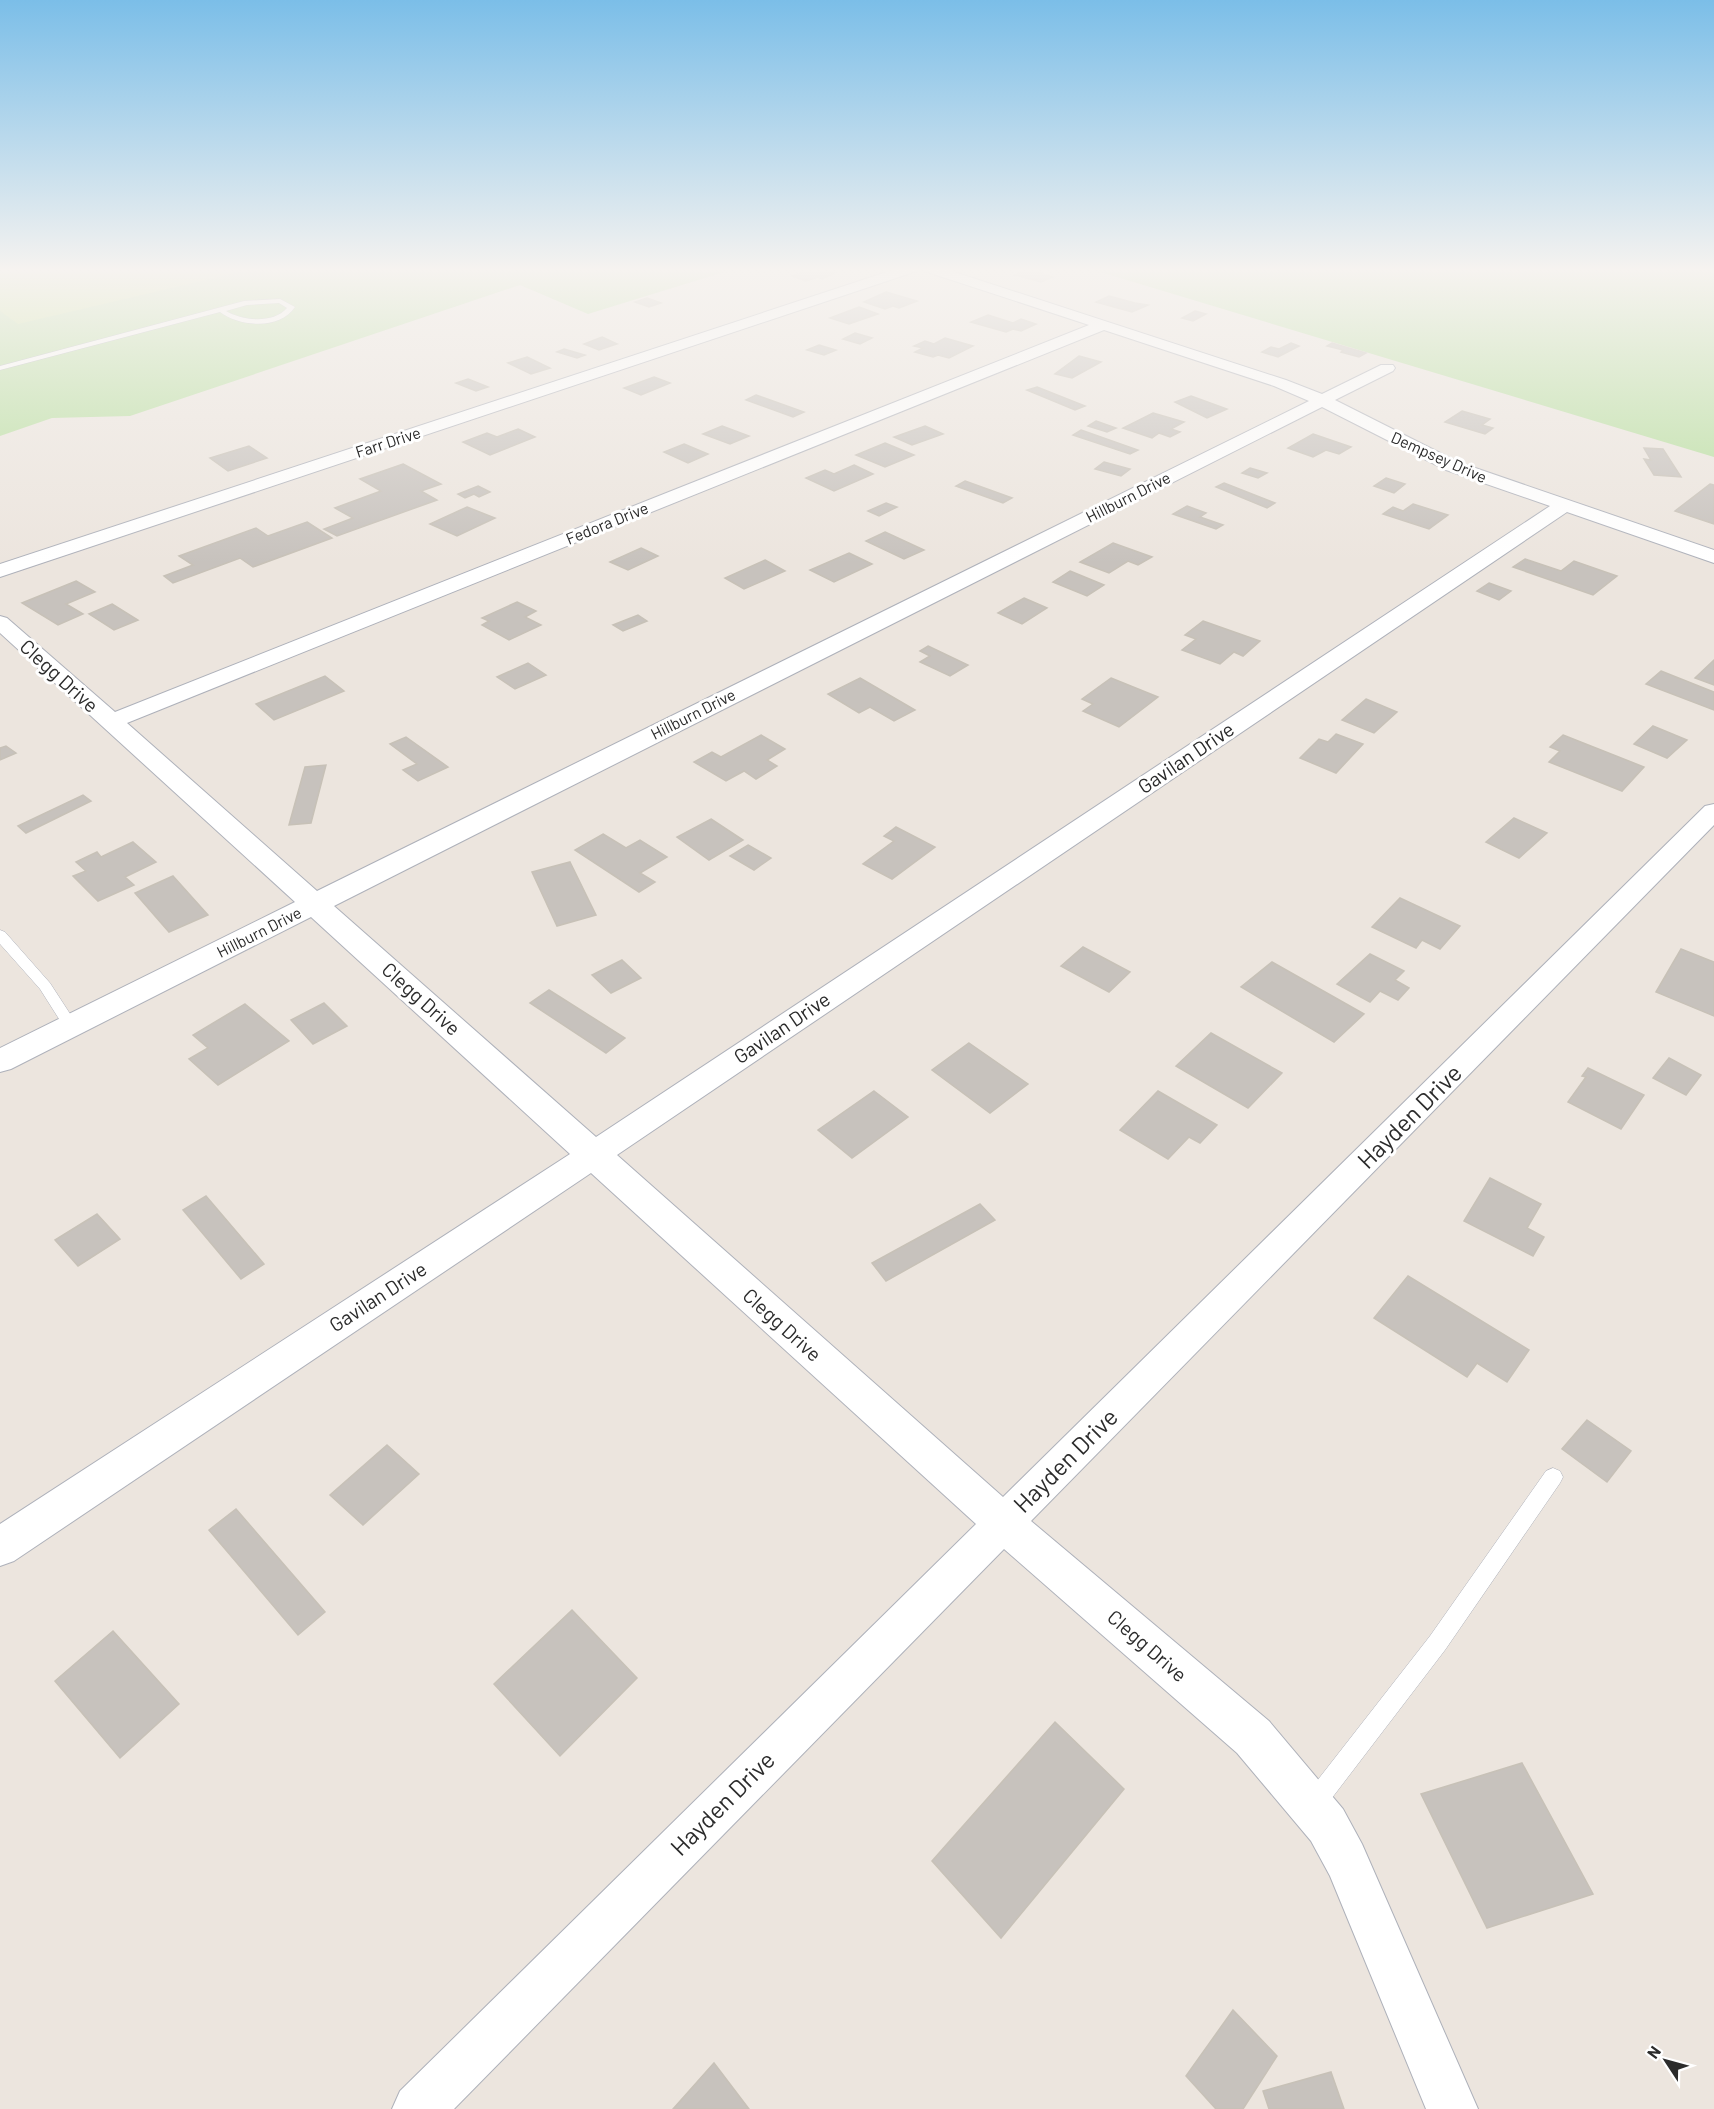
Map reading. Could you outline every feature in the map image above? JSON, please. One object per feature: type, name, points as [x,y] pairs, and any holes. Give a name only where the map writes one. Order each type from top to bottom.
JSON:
[{"type":"street","name":"Farr Drive","points":[[0,571],[616,366]]},
{"type":"street","name":"Fedora Drive","points":[[110,722],[1000,366]]},
{"type":"street","name":"Dempsey Drive","points":[[1230,366],[1322,400],[1452,466],[1714,557]]},
{"type":"street","name":"Hillburn Drive","points":[[0,1061],[1387,368]]},
{"type":"street","name":"Gavilan Drive","points":[[0,1547],[593,1155],[1563,506]]},
{"type":"street","name":"Clegg Drive","points":[[0,622],[316,903],[1004,1523],[1253,1737],[1312,1805],[1346,1860],[1452,2109]]},
{"type":"street","name":"Hayden Drive","points":[[418,2109],[1714,811]]},
{"type":"lane","points":[[0,935],[45,986],[71,1026]]},
{"type":"lane","points":[[1312,1805],[1349,1760],[1508,1543],[1553,1477]]},
{"type":"green space","points":[[0,366],[278,366],[130,416],[52,418],[0,436]]},
{"type":"green space","points":[[1414,366],[1714,366],[1714,457]]},
{"type":"building","points":[[515,366],[550,368],[531,374]]},
{"type":"building","points":[[1065,366],[1093,366],[1072,378],[1055,374]]},
{"type":"building","points":[[654,377],[670,383],[641,395],[624,388]]},
{"type":"building","points":[[468,379],[488,387],[476,391],[456,383]]},
{"type":"building","points":[[1037,387],[1085,406],[1075,410],[1027,390]]},
{"type":"building","points":[[756,395],[804,412],[793,417],[746,400]]},
{"type":"building","points":[[1191,396],[1227,409],[1207,418],[1175,402]]},
{"type":"building","points":[[1462,411],[1490,419],[1482,425],[1493,428],[1485,434],[1445,422]]},
{"type":"building","points":[[1153,413],[1184,422],[1171,429],[1180,432],[1170,437],[1159,433],[1152,438],[1123,428]]},
{"type":"building","points":[[1096,421],[1116,428],[1107,432],[1088,426]]},
{"type":"building","points":[[722,426],[749,436],[730,444],[703,434]]},
{"type":"building","points":[[925,426],[943,434],[912,445],[894,437]]},
{"type":"building","points":[[518,429],[535,437],[490,455],[463,442],[487,433],[497,437]]},
{"type":"building","points":[[1081,430],[1138,450],[1130,454],[1073,435]]},
{"type":"building","points":[[1313,434],[1351,447],[1339,454],[1326,450],[1313,457],[1288,448]]},
{"type":"building","points":[[885,443],[914,455],[885,467],[856,455]]},
{"type":"building","points":[[684,444],[708,454],[688,463],[664,452]]},
{"type":"building","points":[[249,446],[267,458],[228,471],[210,458]]},
{"type":"building","points":[[1644,448],[1663,449],[1681,477],[1654,475],[1644,459],[1651,460]]},
{"type":"building","points":[[1104,462],[1130,469],[1121,476],[1095,469]]},
{"type":"building","points":[[403,464],[441,484],[421,491],[437,500],[337,536],[324,529],[353,518],[335,508],[381,491],[360,479]]},
{"type":"building","points":[[854,465],[873,474],[834,491],[806,478],[825,470],[834,474]]},
{"type":"building","points":[[1250,468],[1267,473],[1258,478],[1242,473]]},
{"type":"building","points":[[1386,478],[1405,484],[1394,493],[1374,486]]},
{"type":"building","points":[[965,481],[1012,498],[1003,503],[956,486]]},
{"type":"building","points":[[1224,483],[1275,503],[1267,508],[1216,487]]},
{"type":"building","points":[[1710,484],[1714,485],[1714,524],[1675,511]]},
{"type":"building","points":[[478,486],[490,492],[479,497],[474,494],[465,498],[458,494]]},
{"type":"building","points":[[886,503],[897,507],[879,516],[868,511]]},
{"type":"building","points":[[1413,504],[1448,515],[1429,529],[1383,514],[1393,507],[1403,511]]},
{"type":"building","points":[[1187,506],[1206,513],[1200,517],[1223,525],[1216,529],[1173,514]]},
{"type":"building","points":[[467,507],[495,518],[457,536],[430,524]]},
{"type":"building","points":[[307,522],[332,538],[253,567],[240,558],[173,583],[164,576],[193,565],[179,556],[256,528],[268,536]]},
{"type":"building","points":[[885,532],[924,550],[904,559],[866,541]]},
{"type":"building","points":[[1113,543],[1152,557],[1138,565],[1128,561],[1109,573],[1080,562]]},
{"type":"building","points":[[641,548],[658,556],[628,570],[610,562]]},
{"type":"building","points":[[849,553],[872,564],[834,582],[810,570]]},
{"type":"building","points":[[1525,559],[1561,571],[1574,561],[1617,576],[1593,595],[1513,567]]},
{"type":"building","points":[[765,560],[785,571],[744,589],[725,578]]},
{"type":"building","points":[[1070,571],[1104,585],[1087,596],[1053,582]]},
{"type":"building","points":[[76,581],[95,592],[66,604],[83,614],[58,625],[22,603]]},
{"type":"building","points":[[1489,583],[1511,591],[1499,600],[1477,591]]},
{"type":"building","points":[[1024,598],[1047,608],[1022,624],[998,613]]},
{"type":"building","points":[[517,602],[536,611],[525,617],[541,625],[509,640],[482,625],[489,621],[482,618]]},
{"type":"building","points":[[112,604],[138,620],[114,630],[89,614]]},
{"type":"building","points":[[638,615],[647,621],[623,631],[613,625]]},
{"type":"building","points":[[1203,621],[1260,641],[1243,656],[1234,652],[1220,664],[1182,650],[1196,639],[1185,635]]},
{"type":"building","points":[[928,646],[968,665],[950,676],[920,662],[930,656],[920,651]]},
{"type":"building","points":[[1714,660],[1714,685],[1695,678]]},
{"type":"building","points":[[528,663],[546,675],[515,689],[497,677]]},
{"type":"building","points":[[1661,671],[1714,692],[1714,710],[1646,684]]},
{"type":"building","points":[[325,676],[344,691],[274,720],[256,704]]},
{"type":"building","points":[[860,678],[915,710],[894,721],[870,707],[859,713],[828,694]]},
{"type":"building","points":[[1111,678],[1158,697],[1119,727],[1083,711],[1093,704],[1082,699]]},
{"type":"building","points":[[1366,699],[1397,712],[1374,733],[1342,720]]},
{"type":"building","points":[[1653,726],[1687,740],[1667,758],[1634,744]]},
{"type":"building","points":[[1336,734],[1363,744],[1336,773],[1300,758],[1319,739],[1328,742]]},
{"type":"building","points":[[761,735],[785,749],[767,760],[777,766],[756,779],[744,771],[726,781],[694,762],[712,752],[721,757]]},
{"type":"building","points":[[1563,735],[1644,767],[1622,791],[1549,762],[1560,751],[1550,747]]},
{"type":"building","points":[[406,737],[448,767],[418,781],[403,770],[417,764],[390,744]]},
{"type":"building","points":[[6,746],[16,753],[0,760],[0,748]]},
{"type":"building","points":[[326,765],[311,823],[289,825],[305,767]]},
{"type":"building","points":[[83,795],[91,801],[26,833],[18,826]]},
{"type":"building","points":[[1514,818],[1547,833],[1519,858],[1486,842]]},
{"type":"building","points":[[711,819],[743,840],[709,860],[677,837]]},
{"type":"building","points":[[896,827],[935,847],[892,879],[863,864],[894,841],[884,836]]},
{"type":"building","points":[[603,834],[626,848],[640,840],[667,857],[640,873],[655,882],[639,892],[575,850]]},
{"type":"building","points":[[133,842],[156,862],[125,877],[134,885],[98,901],[73,876],[86,871],[76,862],[97,852],[101,857]]},
{"type":"building","points":[[748,845],[771,858],[754,870],[730,856]]},
{"type":"building","points":[[570,862],[596,915],[557,926],[532,872]]},
{"type":"building","points":[[173,876],[208,915],[169,932],[135,893]]},
{"type":"building","points":[[1400,898],[1460,926],[1440,949],[1422,940],[1416,948],[1372,927]]},
{"type":"building","points":[[1083,947],[1130,972],[1109,992],[1061,966]]},
{"type":"building","points":[[1681,949],[1714,962],[1714,1016],[1656,992]]},
{"type":"building","points":[[1370,954],[1404,971],[1395,980],[1409,988],[1398,1000],[1380,991],[1370,1002],[1337,984]]},
{"type":"building","points":[[622,960],[641,978],[611,993],[592,975]]},
{"type":"building","points":[[1272,962],[1364,1014],[1334,1042],[1241,987]]},
{"type":"building","points":[[549,990],[625,1038],[606,1053],[530,1003]]},
{"type":"building","points":[[324,1003],[347,1026],[313,1044],[291,1020]]},
{"type":"building","points":[[245,1004],[289,1041],[218,1085],[189,1059],[208,1048],[193,1035]]},
{"type":"building","points":[[1211,1033],[1282,1073],[1248,1108],[1176,1066]]},
{"type":"building","points":[[969,1043],[1028,1084],[990,1113],[932,1070]]},
{"type":"building","points":[[1669,1058],[1701,1075],[1686,1095],[1653,1078]]},
{"type":"building","points":[[1588,1068],[1644,1095],[1621,1129],[1568,1102],[1586,1077],[1582,1076]]},
{"type":"building","points":[[874,1091],[908,1117],[852,1158],[818,1130]]},
{"type":"building","points":[[1158,1091],[1217,1125],[1200,1143],[1189,1137],[1168,1159],[1120,1130]]},
{"type":"building","points":[[1490,1178],[1541,1204],[1527,1228],[1544,1237],[1533,1256],[1464,1221]]},
{"type":"building","points":[[206,1196],[264,1264],[241,1279],[183,1210]]},
{"type":"building","points":[[980,1204],[995,1220],[886,1281],[872,1263]]},
{"type":"building","points":[[97,1214],[120,1239],[78,1266],[55,1240]]},
{"type":"building","points":[[1408,1276],[1529,1350],[1507,1382],[1477,1363],[1467,1377],[1374,1318]]},
{"type":"building","points":[[1587,1420],[1631,1451],[1607,1482],[1562,1449]]},
{"type":"building","points":[[387,1445],[419,1474],[363,1525],[330,1495]]},
{"type":"building","points":[[236,1509],[325,1612],[298,1635],[209,1530]]},
{"type":"building","points":[[572,1610],[637,1678],[560,1756],[494,1684]]},
{"type":"building","points":[[113,1631],[179,1704],[120,1758],[55,1681]]},
{"type":"building","points":[[1055,1722],[1124,1789],[1001,1938],[932,1861]]},
{"type":"building","points":[[1522,1763],[1593,1894],[1487,1928],[1421,1794]]},
{"type":"building","points":[[1233,2010],[1277,2056],[1243,2109],[1216,2109],[1186,2076]]},
{"type":"building","points":[[714,2063],[749,2109],[673,2109]]},
{"type":"building","points":[[1331,2072],[1344,2109],[1269,2109],[1263,2091]]}]
